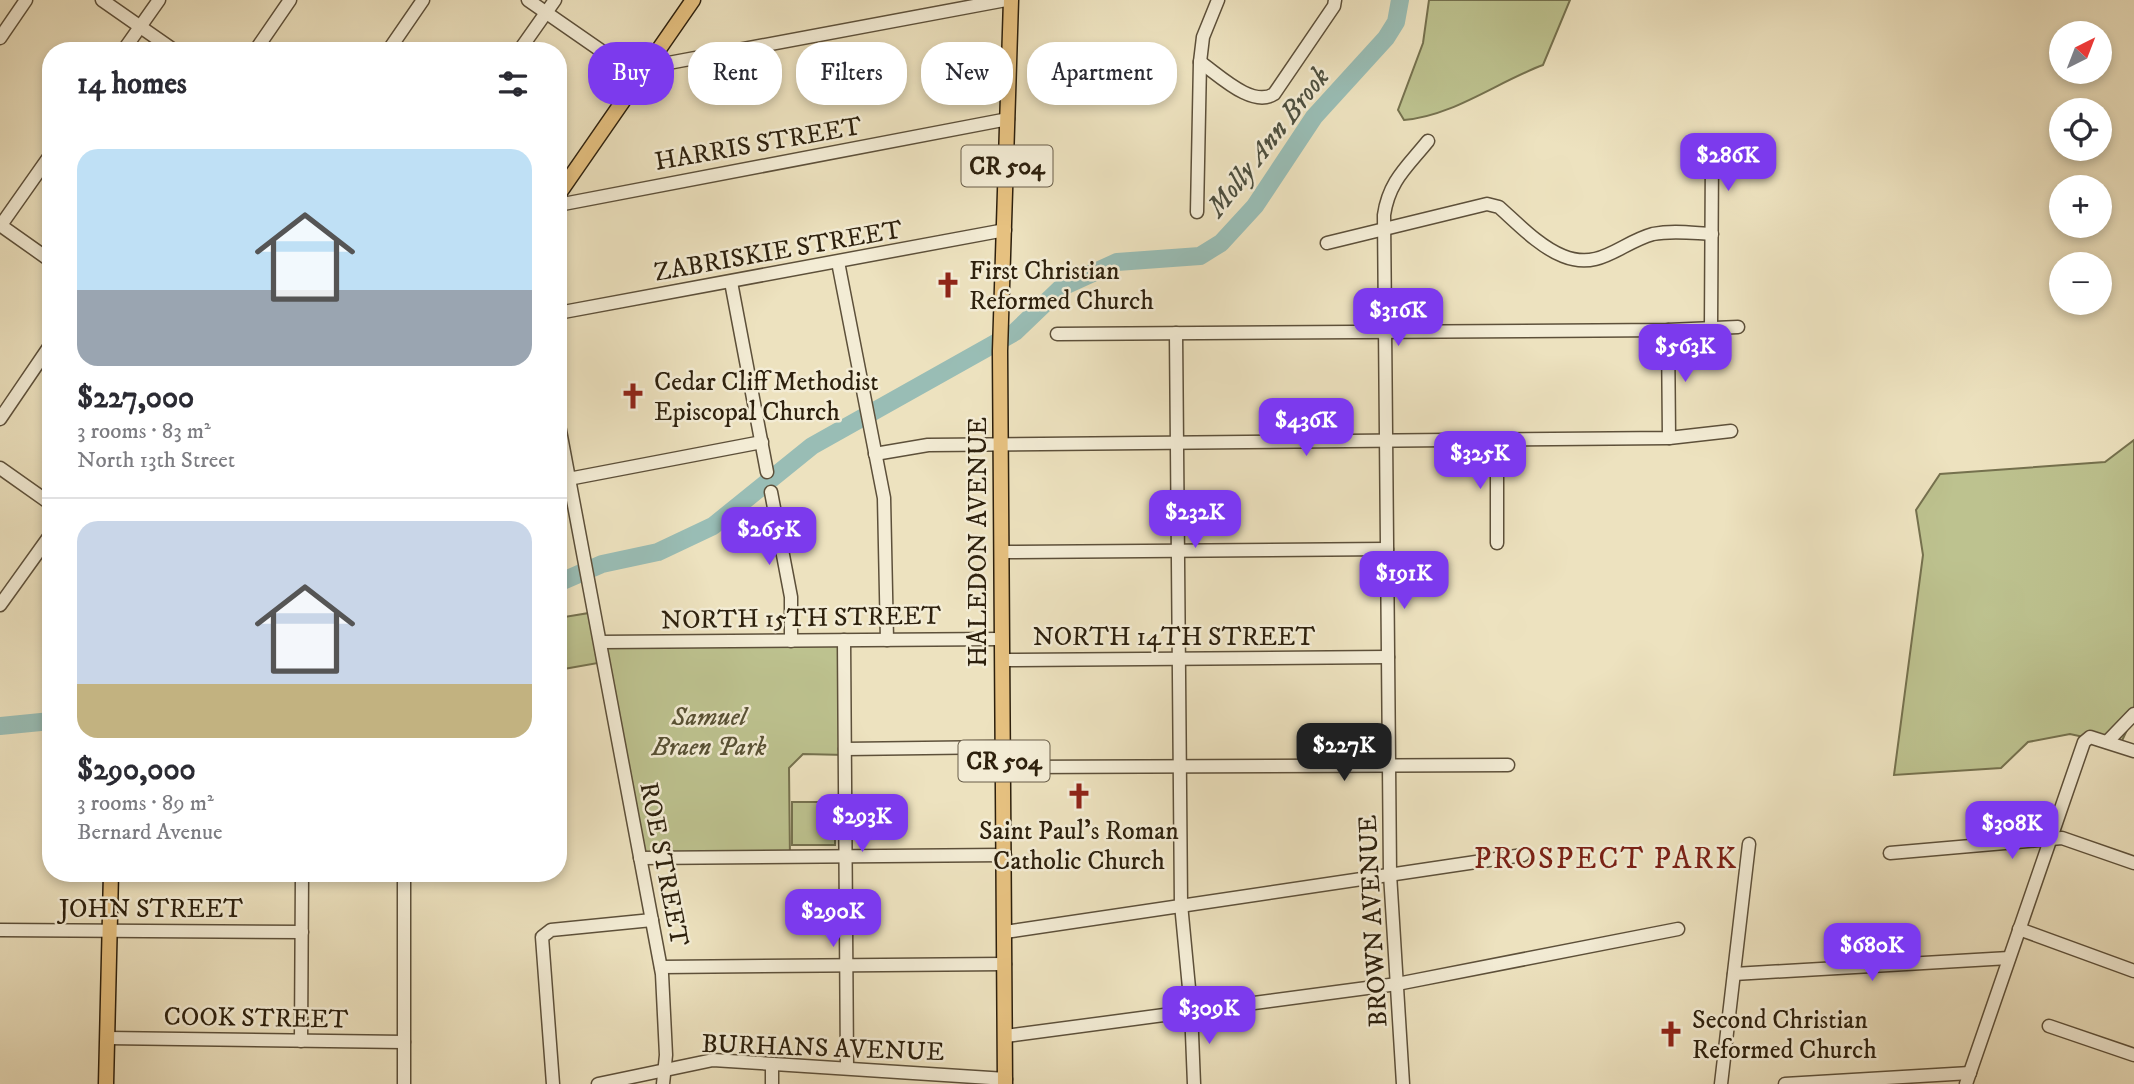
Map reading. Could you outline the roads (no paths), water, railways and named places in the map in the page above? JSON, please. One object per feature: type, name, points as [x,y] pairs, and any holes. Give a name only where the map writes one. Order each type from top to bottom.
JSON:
[{"type":"main road","points":[[664,42],[694,0]]},
{"type":"main road","name":"HALEDON AVENUE","points":[[1006,1081],[1000,351],[1009,0]]},
{"type":"main road","points":[[567,182],[620,105]]},
{"type":"main road","points":[[106,1084],[111,882]]},
{"type":"street","points":[[102,0],[162,42]]},
{"type":"street","points":[[129,42],[159,0]]},
{"type":"street","points":[[261,42],[290,0]]},
{"type":"street","points":[[393,42],[423,0]]},
{"type":"street","points":[[528,0],[594,42]]},
{"type":"street","points":[[525,42],[555,0]]},
{"type":"street","points":[[674,66],[1009,0]]},
{"type":"street","points":[[1197,212],[1200,62],[1203,37],[1218,0]]},
{"type":"street","points":[[1200,62],[1254,98],[1268,98],[1304,50],[1334,6],[1335,0]]},
{"type":"street","points":[[0,38],[24,1]]},
{"type":"street","name":"HARRIS STREET","points":[[567,203],[1008,119]]},
{"type":"street","name":"BROWN AVENUE","points":[[1403,1084],[1390,874],[1385,229],[1387,194],[1397,176],[1428,141]]},
{"type":"street","points":[[1712,153],[1712,328]]},
{"type":"street","points":[[42,167],[0,225],[42,255]]},
{"type":"street","points":[[1327,243],[1493,205],[1562,256],[1591,261],[1600,260],[1652,235],[1673,231],[1712,234]]},
{"type":"street","name":"ZABRISKIE STREET","points":[[567,311],[1005,230]]},
{"type":"street","points":[[838,262],[885,515],[887,640]]},
{"type":"street","points":[[731,282],[767,472]]},
{"type":"street","points":[[1057,334],[1668,330],[1738,327]]},
{"type":"street","points":[[1668,330],[1669,438]]},
{"type":"street","points":[[1176,333],[1181,904],[1191,1009],[1194,1084]]},
{"type":"street","points":[[0,419],[42,357]]},
{"type":"street","points":[[875,454],[928,445],[1001,443],[1669,438],[1731,431]]},
{"type":"street","points":[[1497,439],[1497,543]]},
{"type":"street","points":[[567,479],[762,442]]},
{"type":"street","points":[[0,468],[42,498]]},
{"type":"street","name":"ROE STREET","points":[[567,491],[583,551],[601,642],[661,967],[666,1055],[663,1084]]},
{"type":"street","points":[[771,492],[791,597],[791,641]]},
{"type":"street","points":[[0,605],[42,547]]},
{"type":"street","points":[[1002,552],[1387,549]]},
{"type":"street","name":"NORTH 15TH STREET","points":[[601,642],[1002,639]]},
{"type":"street","points":[[844,640],[847,1068]]},
{"type":"street","name":"NORTH 14TH STREET","points":[[1002,660],[1388,657]]},
{"type":"street","points":[[2107,742],[2134,714]]},
{"type":"street","points":[[1785,1084],[1968,1078],[2084,741],[2090,737],[2134,751]]},
{"type":"street","points":[[845,749],[1003,747]]},
{"type":"street","points":[[1004,767],[1508,765]]},
{"type":"street","points":[[1890,853],[2062,838],[2134,863]]},
{"type":"street","points":[[1721,1084],[1749,844]]},
{"type":"street","points":[[640,858],[1005,855]]},
{"type":"street","points":[[1005,932],[1523,855]]},
{"type":"street","points":[[301,1041],[302,882]]},
{"type":"street","points":[[404,882],[404,1084]]},
{"type":"street","points":[[553,1084],[542,937],[551,929],[652,920]]},
{"type":"street","points":[[1006,1036],[1191,1009],[1397,984],[1678,929]]},
{"type":"street","points":[[2019,929],[2134,971]]},
{"type":"street","name":"JOHN STREET","points":[[0,930],[302,932]]},
{"type":"street","points":[[1734,974],[2009,958]]},
{"type":"street","points":[[661,967],[1005,964]]},
{"type":"street","points":[[2049,1026],[2134,1055]]},
{"type":"street","name":"COOK STREET","points":[[107,1038],[404,1042]]},
{"type":"street","name":"BURHANS AVENUE","points":[[598,1084],[713,1060],[847,1068],[880,1077],[1006,1081]]},
{"type":"street","points":[[772,1064],[772,1084]]},
{"type":"waterway","name":"Molly Ann Brook","points":[[567,579],[602,564],[658,552],[713,526],[812,446],[1015,332],[1062,287],[1117,262],[1200,256],[1221,243],[1255,206],[1314,117],[1386,38],[1396,22],[1400,0]]},
{"type":"waterway","name":"Molly Ann Brook","points":[[0,726],[42,722]]},
{"type":"place","name":"First Christian Reformed Church","points":[[948,285]]},
{"type":"place","name":"Cedar Cliff Methodist Episcopal Church","points":[[633,396]]},
{"type":"place","name":"Saint Paul's Roman Catholic Church","points":[[1079,796]]},
{"type":"place","name":"Second Christian Reformed Church","points":[[1671,1034]]},
{"type":"district","name":"PROSPECT PARK","points":[[1606,858]]},
{"type":"park label","name":"Samuel Braen Park","points":[[709,731]]}]
